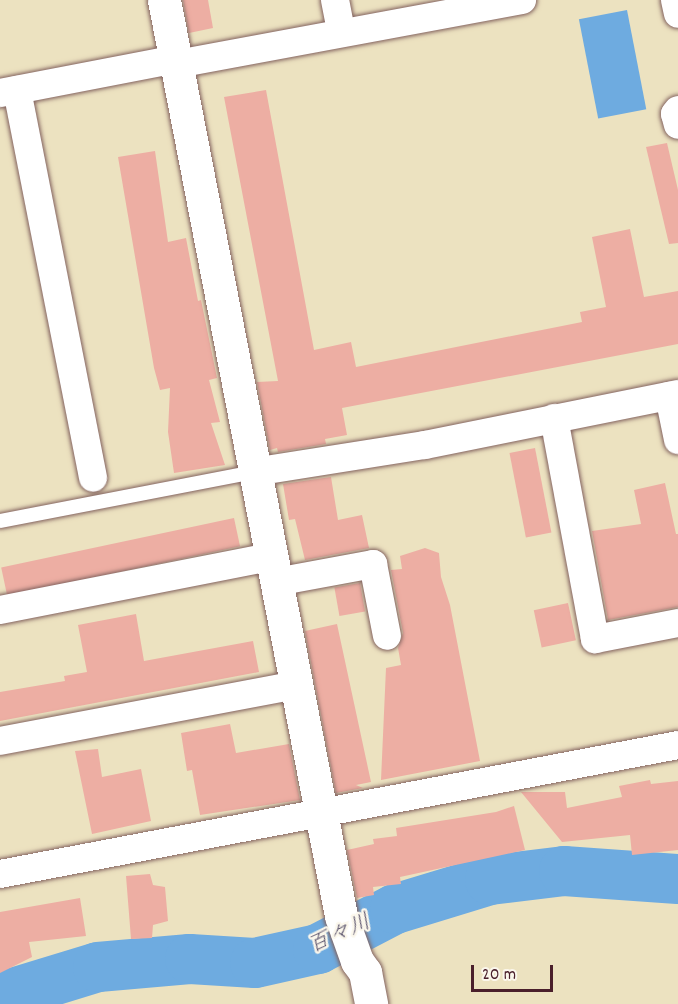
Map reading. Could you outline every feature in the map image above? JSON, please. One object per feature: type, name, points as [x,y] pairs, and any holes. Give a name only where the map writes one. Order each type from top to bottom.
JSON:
[{"type":"street","points":[[164,0],[341,916],[357,961],[365,972],[371,1004]]},
{"type":"street","points":[[335,0],[341,32]]},
{"type":"street","points":[[93,478],[9,92],[341,32],[485,3],[522,0]]},
{"type":"street","points":[[675,0],[678,14]]},
{"type":"street","points":[[678,110],[675,114],[678,125]]},
{"type":"street","points":[[254,472],[425,444],[674,395],[678,440]]},
{"type":"street","points":[[554,418],[595,639],[678,622]]},
{"type":"street","points":[[0,610],[273,570],[373,564],[387,636]]},
{"type":"street","points":[[0,741],[296,685]]},
{"type":"street","points":[[0,874],[678,745]]},
{"type":"lane","points":[[0,521],[254,472]]},
{"type":"water","points":[[627,10],[646,109],[598,118],[579,19]]},
{"type":"building","points":[[183,0],[208,0],[213,28],[189,33]]},
{"type":"building","points":[[266,90],[314,350],[351,342],[356,367],[582,322],[580,312],[606,307],[592,237],[630,229],[644,297],[678,291],[678,344],[342,408],[347,435],[325,439],[326,444],[278,452],[277,448],[270,450],[257,382],[278,381],[224,97]]},
{"type":"building","points":[[667,143],[678,190],[678,243],[669,244],[646,147]]},
{"type":"building","points":[[155,151],[168,242],[186,238],[198,301],[201,300],[217,378],[209,380],[220,422],[211,423],[225,465],[174,473],[168,432],[170,388],[160,390],[154,368],[118,157]]},
{"type":"building","points":[[535,448],[551,532],[526,537],[509,453]]},
{"type":"building","points":[[331,477],[338,520],[362,515],[369,548],[305,560],[295,519],[289,520],[283,484]]},
{"type":"building","points":[[665,483],[676,534],[678,534],[678,607],[608,620],[592,531],[641,524],[634,490]]},
{"type":"building","points":[[234,518],[240,546],[7,596],[1,567]]},
{"type":"building","points":[[425,548],[439,553],[441,577],[450,605],[480,761],[381,780],[386,668],[401,665],[398,648],[403,633],[391,570],[402,569],[400,556]]},
{"type":"building","points":[[360,583],[365,612],[339,616],[334,588]]},
{"type":"building","points":[[568,603],[576,640],[542,647],[534,610]]},
{"type":"building","points":[[136,614],[144,661],[253,641],[259,672],[0,721],[0,692],[65,681],[64,676],[87,672],[78,625]]},
{"type":"building","points":[[337,624],[371,782],[356,785],[363,788],[336,793],[305,631]]},
{"type":"building","points":[[230,724],[236,753],[289,744],[300,800],[200,815],[192,770],[187,771],[181,733]]},
{"type":"building","points":[[98,749],[102,777],[141,769],[151,821],[92,834],[75,751]]},
{"type":"building","points":[[650,780],[651,784],[678,781],[678,850],[632,855],[630,835],[562,842],[521,792],[565,792],[567,808],[622,797],[619,786]]},
{"type":"building","points":[[514,806],[525,850],[400,877],[401,884],[373,887],[374,895],[357,898],[347,850],[374,844],[373,839],[397,836],[396,828],[496,812]]},
{"type":"building","points":[[150,874],[153,885],[165,887],[168,921],[153,925],[152,938],[131,939],[126,876]]},
{"type":"building","points":[[80,898],[86,936],[29,942],[32,957],[0,973],[0,912]]},
{"type":"waterway","name":"百々川","points":[[0,997],[98,967],[190,959],[255,963],[318,949],[395,909],[490,880],[564,871],[678,879]]}]
